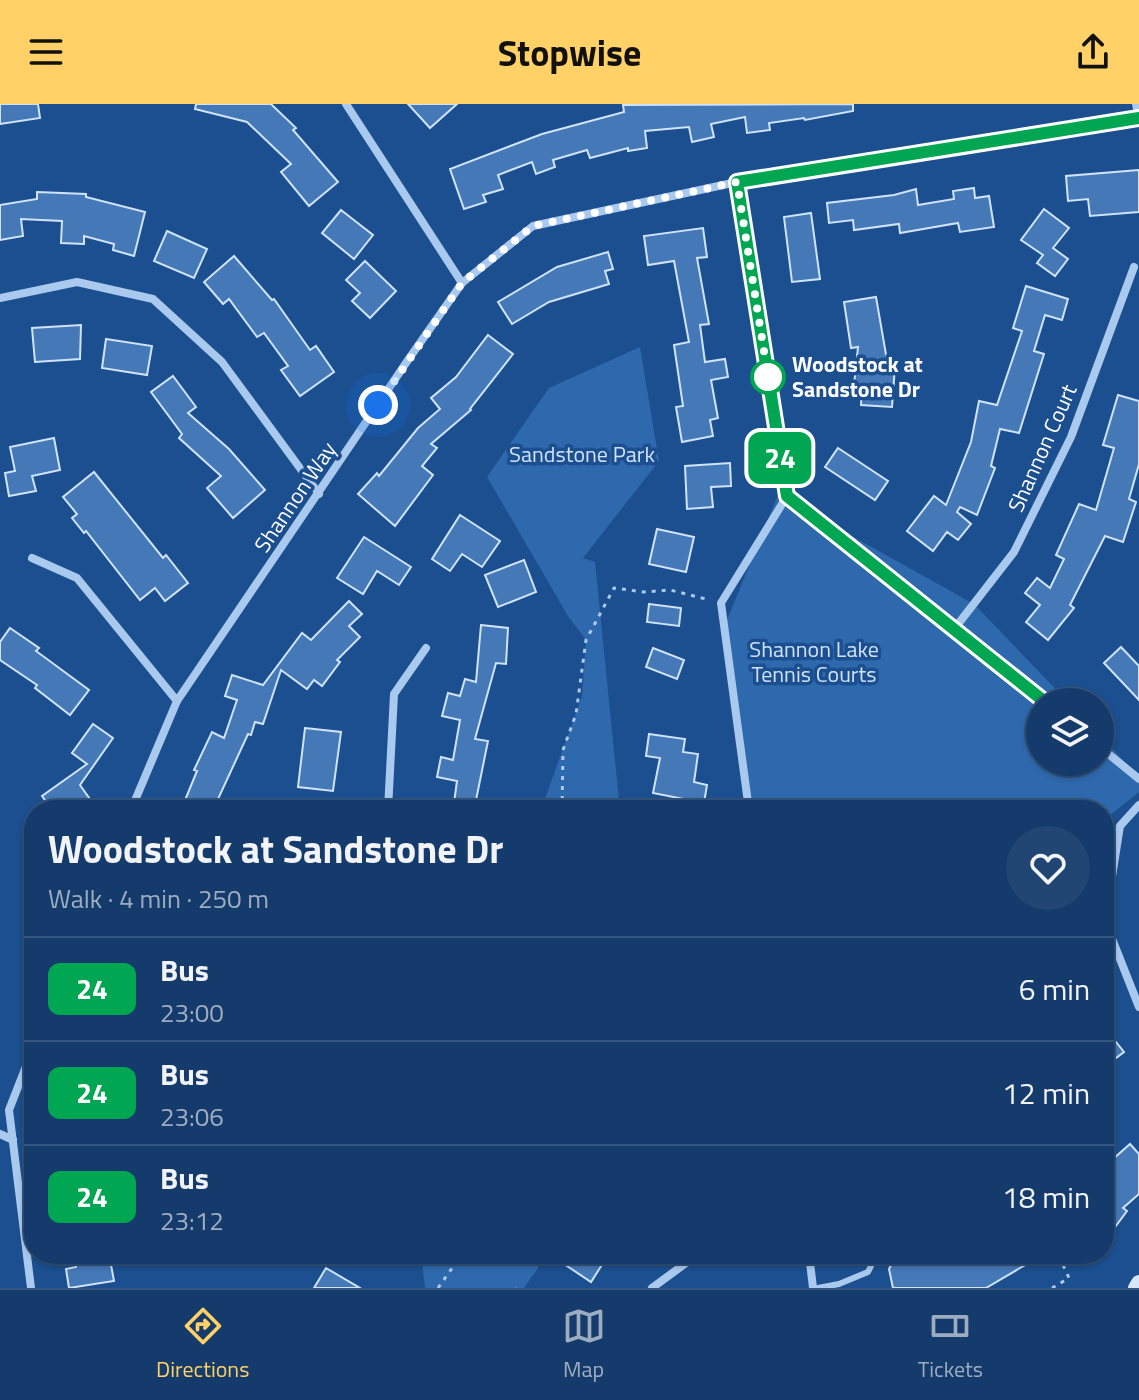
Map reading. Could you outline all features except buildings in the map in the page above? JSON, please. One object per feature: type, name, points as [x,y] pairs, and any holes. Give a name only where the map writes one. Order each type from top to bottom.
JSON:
[{"type":"street","points":[[346,104],[462,283]]},
{"type":"street","points":[[1136,104],[1139,118]]},
{"type":"street","name":"Shannon Way","points":[[135,800],[177,701],[462,283],[533,226],[737,182],[1139,118]]},
{"type":"street","points":[[737,182],[787,496],[721,603],[748,800]]},
{"type":"street","name":"Shannon Court","points":[[955,628],[1014,552],[1027,526],[1071,437],[1134,267]]},
{"type":"street","points":[[0,298],[77,282],[153,299],[222,362],[319,494]]},
{"type":"street","points":[[787,496],[1028,688]]},
{"type":"street","points":[[32,558],[77,578],[177,701]]},
{"type":"street","points":[[389,800],[394,694],[426,648]]},
{"type":"street","points":[[1114,758],[1139,779]]},
{"type":"street","points":[[1114,864],[1120,826],[1139,805]]},
{"type":"street","points":[[1114,944],[1139,1007]]},
{"type":"street","points":[[24,1072],[9,1110],[24,1230]]},
{"type":"street","points":[[0,1134],[13,1140]]},
{"type":"street","points":[[28,1264],[31,1288]]},
{"type":"street","points":[[652,1288],[685,1264]]},
{"type":"street","points":[[811,1264],[816,1288]]},
{"type":"lane","points":[[816,1288],[839,1284],[868,1272],[872,1264]]},
{"type":"path","points":[[562,800],[563,750],[576,714],[586,640],[614,588],[644,592],[670,590],[721,603]]},
{"type":"path","points":[[438,1288],[455,1264]]},
{"type":"path","points":[[1052,1288],[1069,1278],[1063,1264]]},
{"type":"green space","name":"Sandstone Park","points":[[640,347],[659,461],[583,558],[595,562],[619,800],[545,800],[582,696],[586,640],[568,616],[487,477],[549,388]]},
{"type":"green space","name":"Shannon Lake Tennis Courts","points":[[778,495],[974,604],[1055,688],[1026,688],[1026,776],[1114,776],[1114,751],[1139,777],[1139,792],[1114,812],[1114,800],[750,800],[727,620]]},
{"type":"green space","points":[[422,1264],[515,1264],[501,1288],[425,1288]]},
{"type":"green space","points":[[443,1264],[540,1264],[524,1288],[438,1288]]},
{"type":"bus line","name":"24","points":[[1028,688],[787,496],[737,182],[1139,118]]},
{"type":"place","name":"Woodstock at Sandstone Dr","points":[[768,377]]},
{"type":"route","points":[[378,405],[462,283],[533,226],[737,182],[770,389],[768,377]]}]
